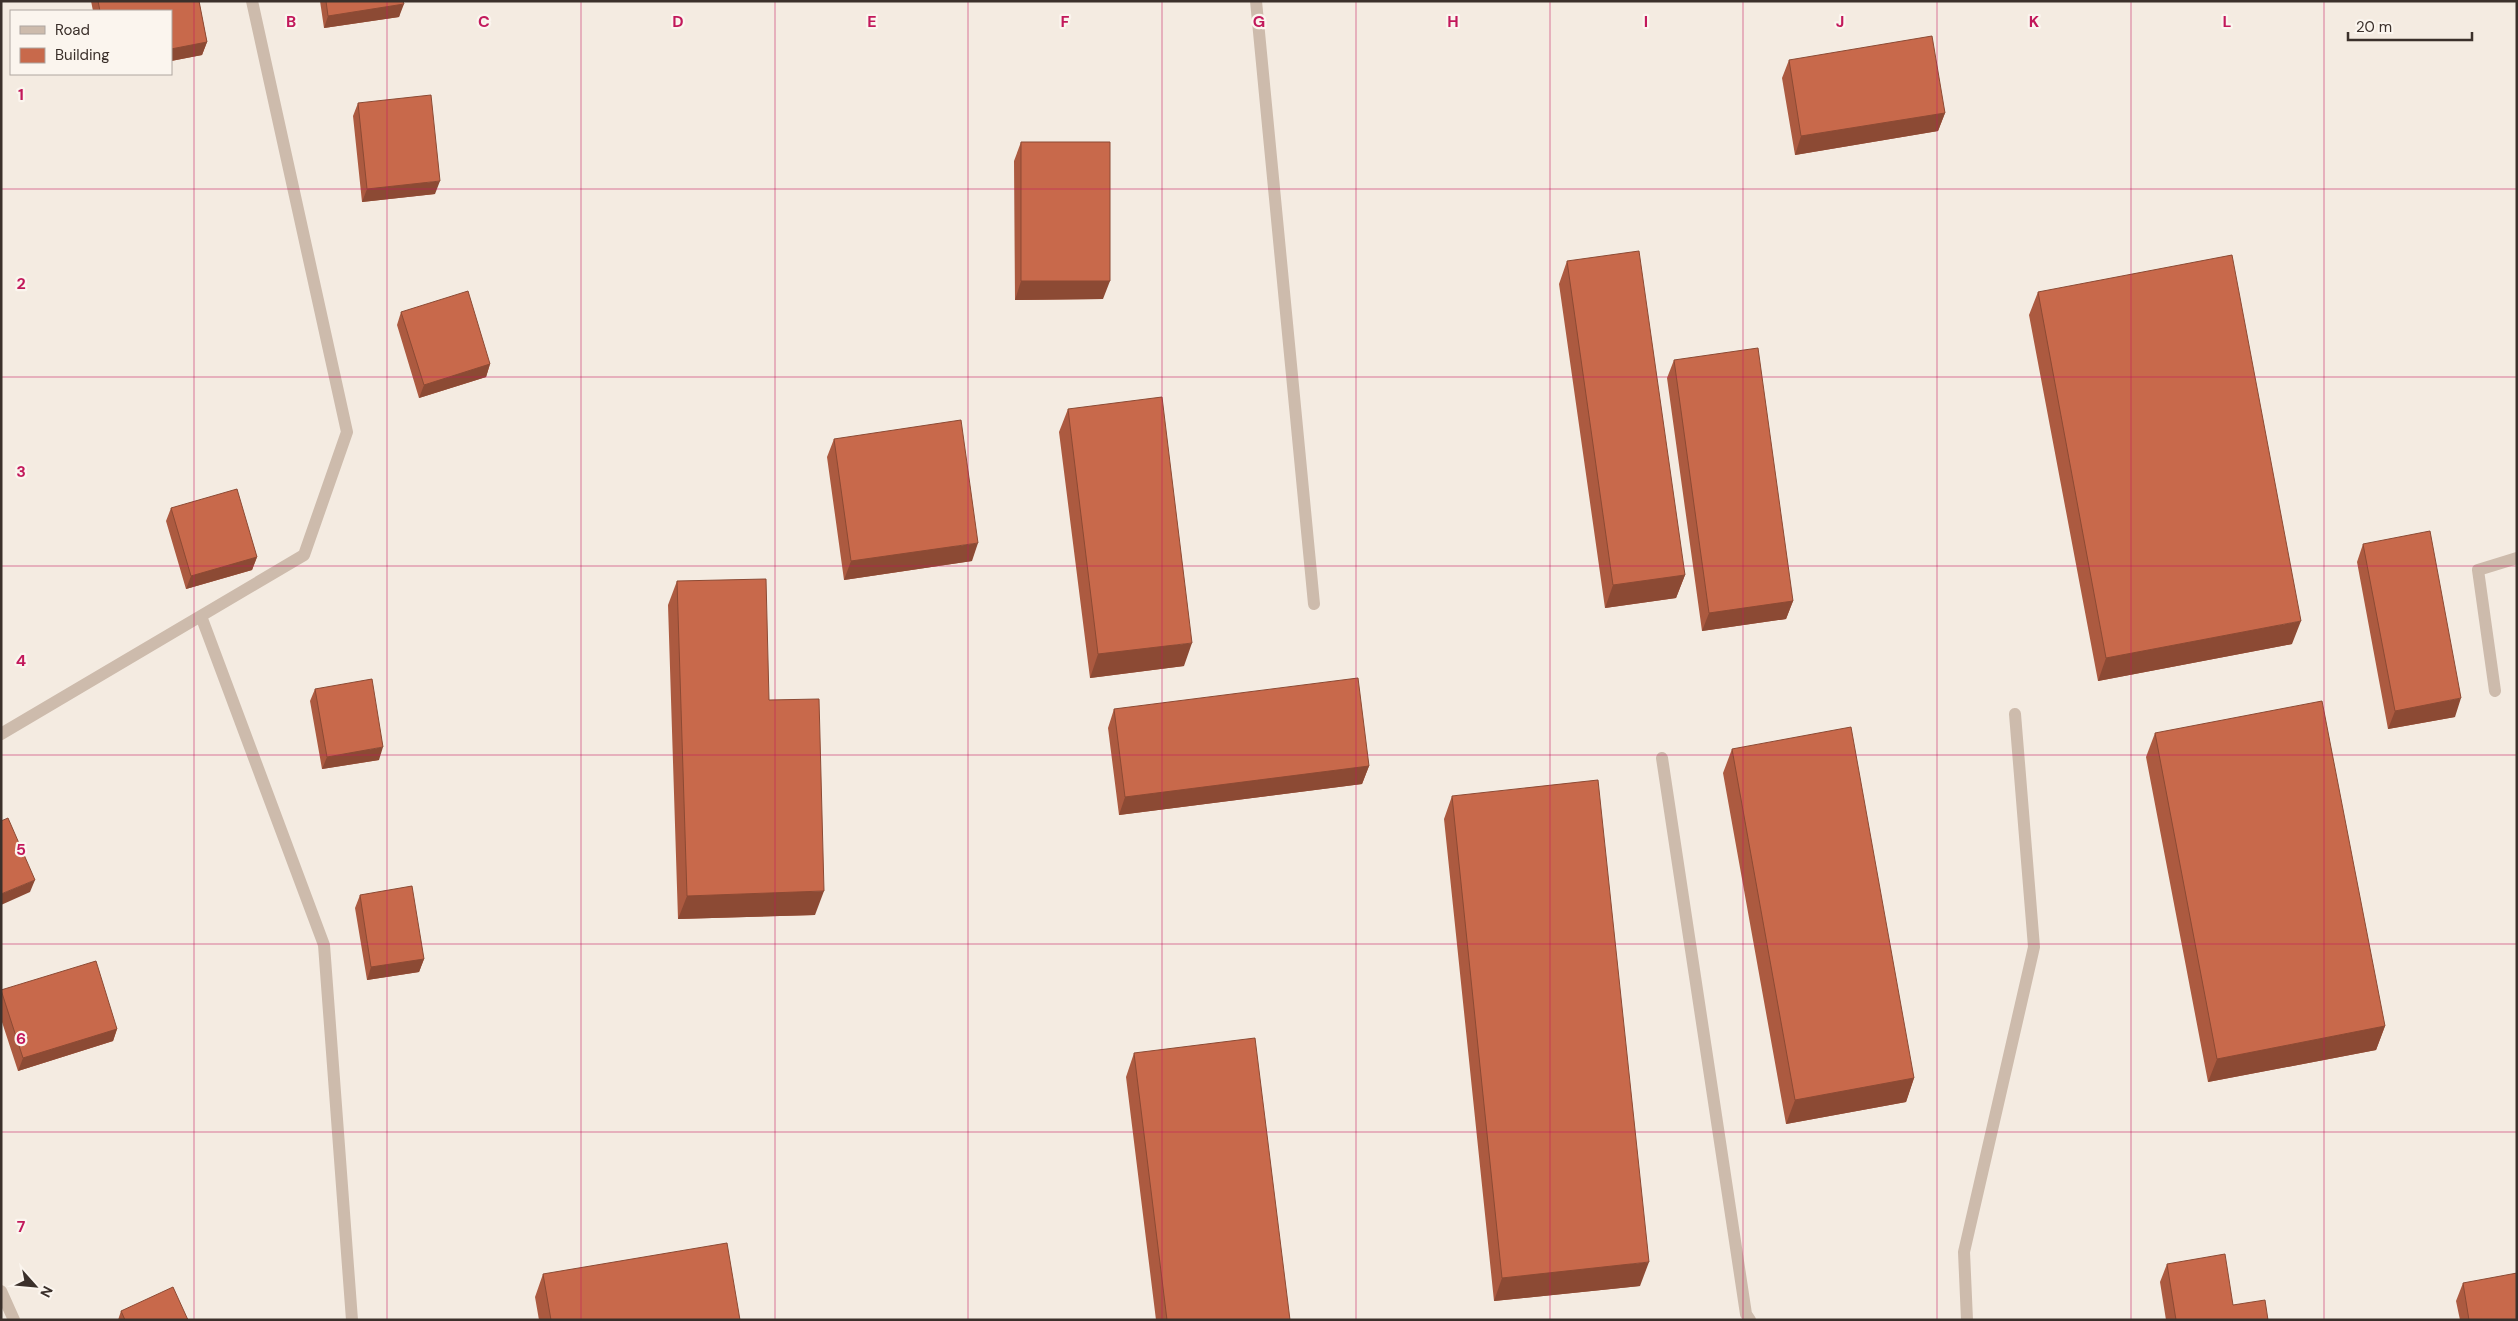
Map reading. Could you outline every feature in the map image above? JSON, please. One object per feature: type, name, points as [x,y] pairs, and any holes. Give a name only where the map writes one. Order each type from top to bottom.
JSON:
[{"type":"street","points":[[1,734],[304,555],[347,432],[252,1]]},
{"type":"street","points":[[1256,1],[1314,604]]},
{"type":"street","points":[[2495,691],[2478,570],[2517,558]]},
{"type":"street","points":[[201,616],[324,945],[352,1320]]},
{"type":"street","points":[[1967,1320],[1964,1252],[2034,947],[2015,714]]},
{"type":"street","points":[[1662,758],[1746,1314],[1750,1320]]},
{"type":"street","points":[[1,1291],[14,1320]]},
{"type":"building","points":[[98,1],[199,1],[207,42],[172,49],[172,10],[100,10]]},
{"type":"building","points":[[326,1],[403,1],[404,4],[328,16]]},
{"type":"building","points":[[1932,36],[1945,113],[1801,136],[1789,60]]},
{"type":"building","points":[[431,95],[440,181],[367,189],[358,103]]},
{"type":"building","points":[[1021,142],[1110,142],[1110,281],[1021,281]]},
{"type":"building","points":[[1639,251],[1685,575],[1613,585],[1567,261]]},
{"type":"building","points":[[2232,255],[2301,621],[2106,658],[2038,292]]},
{"type":"building","points":[[468,291],[490,364],[424,385],[401,312]]},
{"type":"building","points":[[1758,348],[1793,601],[1709,613],[1674,360]]},
{"type":"building","points":[[1162,397],[1192,643],[1098,654],[1068,409]]},
{"type":"building","points":[[961,420],[978,543],[851,561],[834,439]]},
{"type":"building","points":[[237,489],[257,557],[191,576],[171,508]]},
{"type":"building","points":[[2430,531],[2461,698],[2395,711],[2363,544]]},
{"type":"building","points":[[766,579],[769,700],[819,699],[824,891],[687,896],[677,581]]},
{"type":"building","points":[[1358,678],[1369,766],[1125,797],[1114,709]]},
{"type":"building","points":[[372,679],[383,747],[327,757],[315,689]]},
{"type":"building","points":[[2322,701],[2385,1026],[2217,1059],[2155,733]]},
{"type":"building","points":[[1851,727],[1914,1078],[1795,1100],[1732,749]]},
{"type":"building","points":[[1598,780],[1649,1262],[1502,1278],[1452,796]]},
{"type":"building","points":[[8,818],[35,880],[1,894],[1,821]]},
{"type":"building","points":[[412,886],[424,959],[371,967],[360,895]]},
{"type":"building","points":[[96,961],[117,1029],[23,1058],[1,990]]},
{"type":"building","points":[[1255,1038],[1290,1320],[1167,1320],[1134,1053]]},
{"type":"building","points":[[727,1243],[740,1320],[551,1320],[543,1274]]},
{"type":"building","points":[[2225,1254],[2233,1305],[2265,1300],[2268,1320],[2176,1320],[2167,1264]]},
{"type":"building","points":[[2517,1273],[2517,1320],[2469,1320],[2463,1283]]},
{"type":"building","points":[[173,1287],[188,1320],[125,1320],[121,1311]]}]
